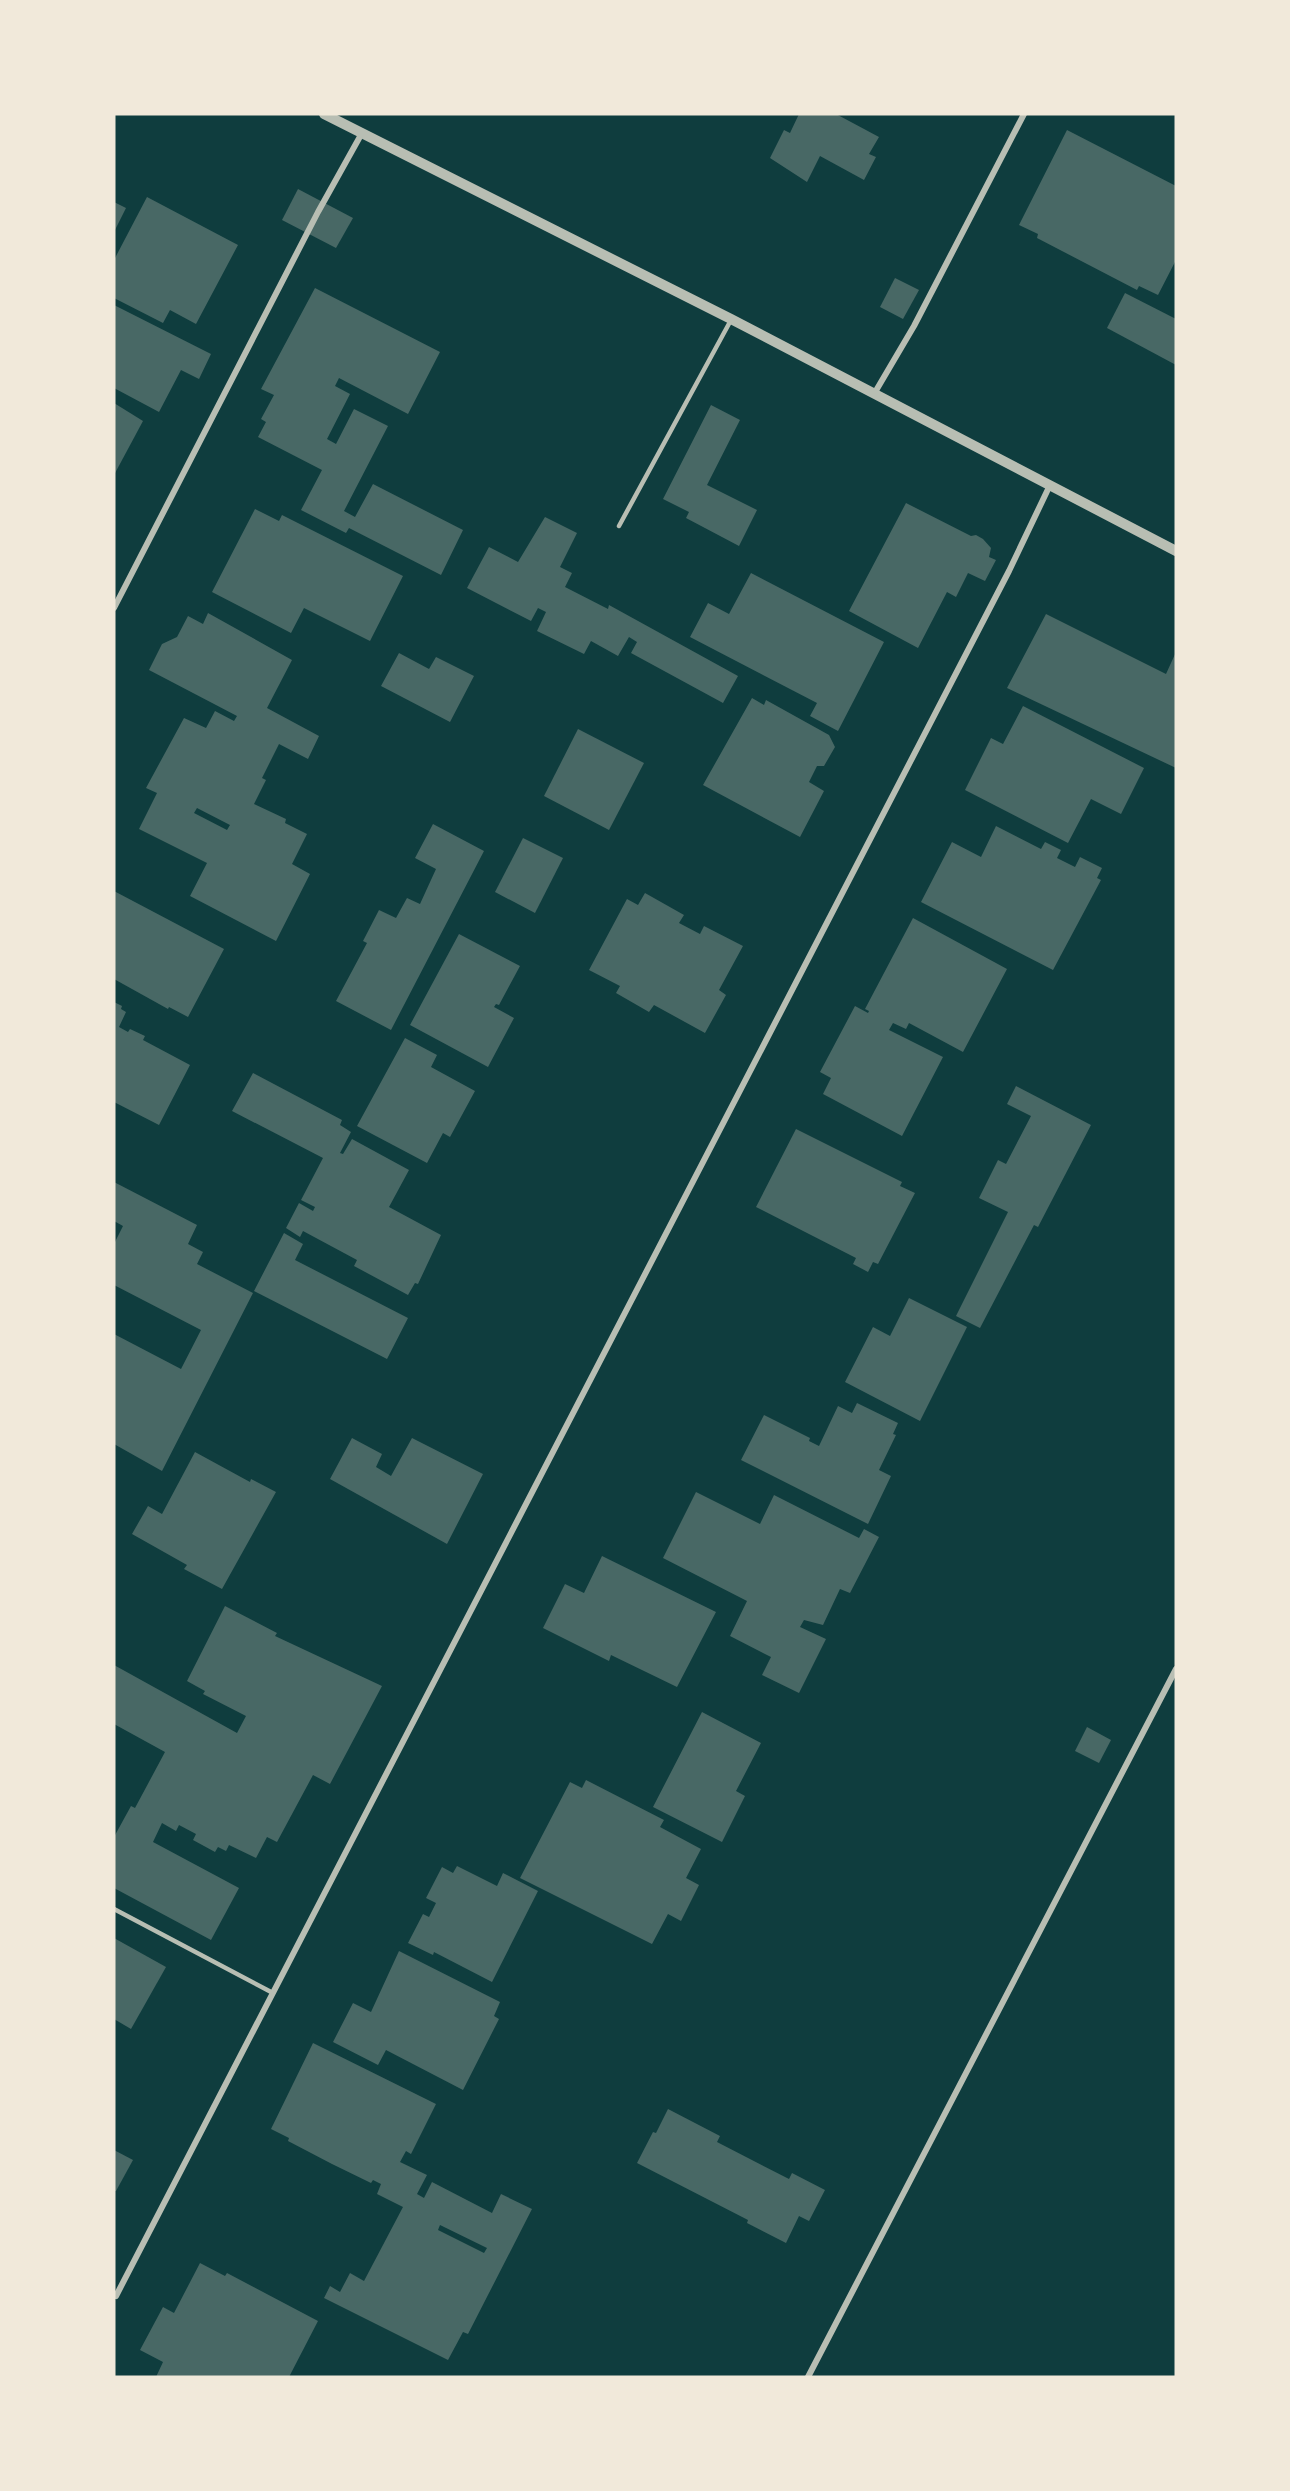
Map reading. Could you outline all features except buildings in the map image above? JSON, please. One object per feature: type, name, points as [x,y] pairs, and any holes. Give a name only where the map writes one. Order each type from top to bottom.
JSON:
[{"type":"street","points":[[324,114],[731,319],[1176,551]]},
{"type":"street","points":[[874,394],[914,326],[1024,114]]},
{"type":"street","points":[[114,608],[308,232],[362,133]]},
{"type":"street","points":[[116,2296],[1004,582],[1050,485]]},
{"type":"street","points":[[808,2377],[1176,1669]]},
{"type":"lane","points":[[619,526],[731,319]]},
{"type":"lane","points":[[114,1909],[273,1993]]}]
